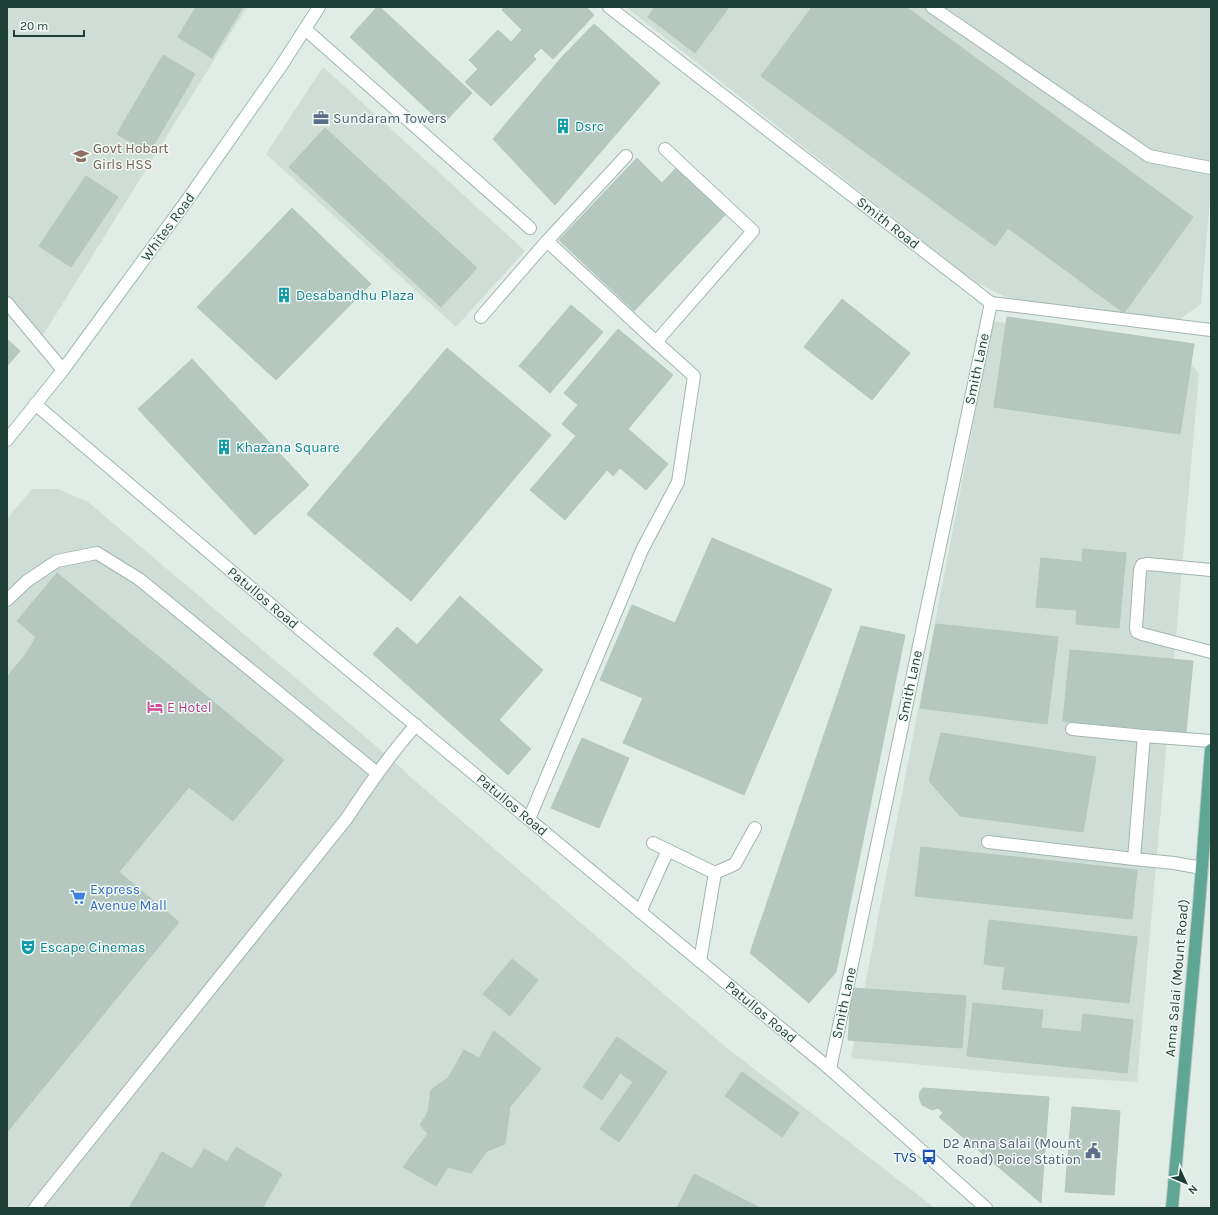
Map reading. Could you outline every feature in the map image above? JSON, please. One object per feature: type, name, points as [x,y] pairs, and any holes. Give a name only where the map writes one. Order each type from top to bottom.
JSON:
[{"type":"main road","name":"Anna Salai (Mount Road)","points":[[1172,1208],[1211,750]]},
{"type":"street","name":"Whites Road","points":[[7,440],[63,370],[188,199],[319,7]]},
{"type":"street","name":"Smith Road","points":[[609,7],[991,303]]},
{"type":"street","points":[[932,7],[1149,156],[1211,168]]},
{"type":"street","points":[[305,29],[530,228]]},
{"type":"street","points":[[656,342],[754,231],[665,149]]},
{"type":"street","points":[[481,317],[547,241],[626,156]]},
{"type":"street","points":[[529,819],[642,550],[678,482],[694,376],[547,241]]},
{"type":"street","points":[[7,303],[63,370]]},
{"type":"street","points":[[991,303],[1211,330]]},
{"type":"street","name":"Smith Lane","points":[[830,1069],[991,303]]},
{"type":"street","name":"Patullos Road","points":[[35,404],[291,622],[830,1069],[986,1208]]},
{"type":"street","points":[[7,600],[27,581],[57,561],[97,553],[139,579],[377,773]]},
{"type":"street","points":[[1211,570],[1148,564],[1142,565],[1140,570],[1136,628],[1137,632],[1142,634],[1211,652]]},
{"type":"street","points":[[35,1208],[347,818],[397,746],[416,725]]},
{"type":"street","points":[[1072,729],[1211,741]]},
{"type":"street","points":[[1134,859],[1144,736]]},
{"type":"street","points":[[715,873],[735,864],[755,828]]},
{"type":"street","points":[[988,842],[1202,868]]},
{"type":"street","points":[[653,843],[715,873]]},
{"type":"street","points":[[640,912],[668,850]]},
{"type":"street","points":[[700,961],[715,873]]},
{"type":"shaded area","name":"Govt Hobart Girls HSS","points":[[7,7],[247,7],[40,340],[7,304]]},
{"type":"shaded area","points":[[626,7],[1211,7],[1211,186],[1201,304],[1176,322],[1010,299],[975,282]]},
{"type":"shaded area","name":"Sundaram Towers","points":[[323,67],[525,251],[456,327],[266,154]]},
{"type":"shaded area","points":[[993,321],[1179,349],[1199,374],[1137,1082],[1040,1076],[851,1058]]},
{"type":"shaded area","points":[[32,489],[58,489],[88,502],[389,757],[727,1048],[935,1208],[7,1208],[7,519]]},
{"type":"building","points":[[196,7],[243,7],[212,58],[178,37]]},
{"type":"building","points":[[377,7],[380,7],[472,93],[443,124],[350,37]]},
{"type":"building","points":[[504,7],[586,7],[594,15],[553,59],[541,48],[533,56],[536,59],[491,106],[465,82],[478,69],[469,60],[498,30],[511,42],[522,30],[502,10]]},
{"type":"building","points":[[655,7],[729,7],[695,53],[648,17]]},
{"type":"building","points":[[812,7],[906,7],[1193,217],[1124,313],[1008,228],[995,246],[761,76]]},
{"type":"building","name":"Dsrc","points":[[594,24],[660,83],[555,205],[493,139],[561,58]]},
{"type":"building","points":[[163,55],[195,74],[149,153],[117,134]]},
{"type":"building","points":[[325,128],[477,268],[441,307],[289,167]]},
{"type":"building","points":[[637,158],[662,183],[678,166],[727,213],[634,311],[559,240]]},
{"type":"building","points":[[86,176],[118,197],[71,267],[39,246]]},
{"type":"building","name":"Desabandhu Plaza","points":[[292,208],[371,284],[276,380],[197,307]]},
{"type":"building","points":[[842,299],[910,353],[872,400],[804,347]]},
{"type":"building","points":[[571,305],[603,332],[550,393],[519,366]]},
{"type":"building","points":[[1007,317],[1194,344],[1180,434],[994,407]]},
{"type":"building","points":[[618,329],[673,375],[628,429],[668,464],[646,490],[620,468],[613,476],[607,470],[565,520],[530,490],[576,436],[562,424],[578,405],[564,393]]},
{"type":"building","points":[[7,339],[20,351],[7,366]]},
{"type":"building","points":[[447,348],[551,435],[411,601],[307,514]]},
{"type":"building","name":"Khazana Square","points":[[192,359],[309,485],[255,535],[138,409]]},
{"type":"building","points":[[712,538],[832,589],[744,795],[623,743],[643,698],[600,680],[632,605],[675,623]]},
{"type":"building","points":[[1083,549],[1126,553],[1119,628],[1076,624],[1077,610],[1036,607],[1041,558],[1082,562]]},
{"type":"building","name":"E Hotel","points":[[57,573],[284,760],[233,821],[26,654],[36,637],[17,621]]},
{"type":"building","points":[[460,596],[543,670],[499,720],[531,749],[508,775],[373,654],[397,627],[417,645]]},
{"type":"building","points":[[936,624],[1058,637],[1047,724],[920,708]]},
{"type":"building","points":[[861,626],[905,635],[836,972],[809,1003],[750,953]]},
{"type":"building","points":[[1070,650],[1193,661],[1186,732],[1063,721]]},
{"type":"building","name":"Express Avenue Mall","points":[[26,654],[189,787],[119,872],[179,922],[7,1132],[7,677]]},
{"type":"building","points":[[941,733],[1096,757],[1083,832],[960,816],[929,781]]},
{"type":"building","points":[[582,738],[629,758],[599,828],[551,808]]},
{"type":"building","points":[[921,847],[1137,870],[1132,919],[915,896]]},
{"type":"building","points":[[989,920],[1137,937],[1129,1003],[1002,989],[1005,967],[984,964]]},
{"type":"building","points":[[512,959],[538,980],[510,1016],[483,994]]},
{"type":"building","points":[[852,988],[966,996],[962,1048],[848,1040]]},
{"type":"building","points":[[973,1003],[1043,1010],[1041,1028],[1081,1032],[1083,1014],[1133,1020],[1127,1073],[967,1056]]},
{"type":"building","points":[[494,1031],[541,1069],[510,1107],[505,1144],[487,1151],[471,1173],[448,1167],[436,1186],[403,1167],[428,1134],[420,1125],[428,1112],[431,1090],[448,1078],[464,1050],[479,1058]]},
{"type":"building","points":[[617,1037],[667,1072],[619,1142],[600,1129],[633,1082],[620,1073],[602,1100],[583,1087]]},
{"type":"building","points":[[742,1072],[799,1113],[782,1137],[725,1096]]},
{"type":"building","points":[[923,1088],[1049,1097],[1041,1203],[939,1117],[943,1113],[938,1108],[932,1110],[922,1105],[919,1097]]},
{"type":"building","name":"D2 Anna Salai (Mount Road) Poice Station","points":[[1072,1107],[1120,1111],[1114,1195],[1065,1192]]},
{"type":"building","points":[[236,1147],[282,1174],[262,1208],[129,1208],[162,1152],[192,1169],[204,1149],[227,1162]]},
{"type":"building","points":[[694,1174],[760,1208],[677,1208]]},
{"type":"place","name":"Sundaram Towers","points":[[321,118]]},
{"type":"place","name":"Dsrc","points":[[563,126]]},
{"type":"place","name":"Govt Hobart Girls HSS","points":[[81,156]]},
{"type":"place","name":"Desabandhu Plaza","points":[[284,295]]},
{"type":"place","name":"Khazana Square","points":[[224,447]]},
{"type":"place","name":"E Hotel","points":[[155,707]]},
{"type":"place","name":"Express Avenue Mall","points":[[78,897]]},
{"type":"place","name":"Escape Cinemas","points":[[28,947]]},
{"type":"place","name":"D2 Anna Salai (Mount Road) Poice Station","points":[[1093,1151]]},
{"type":"place","name":"TVS","points":[[929,1157]]}]
